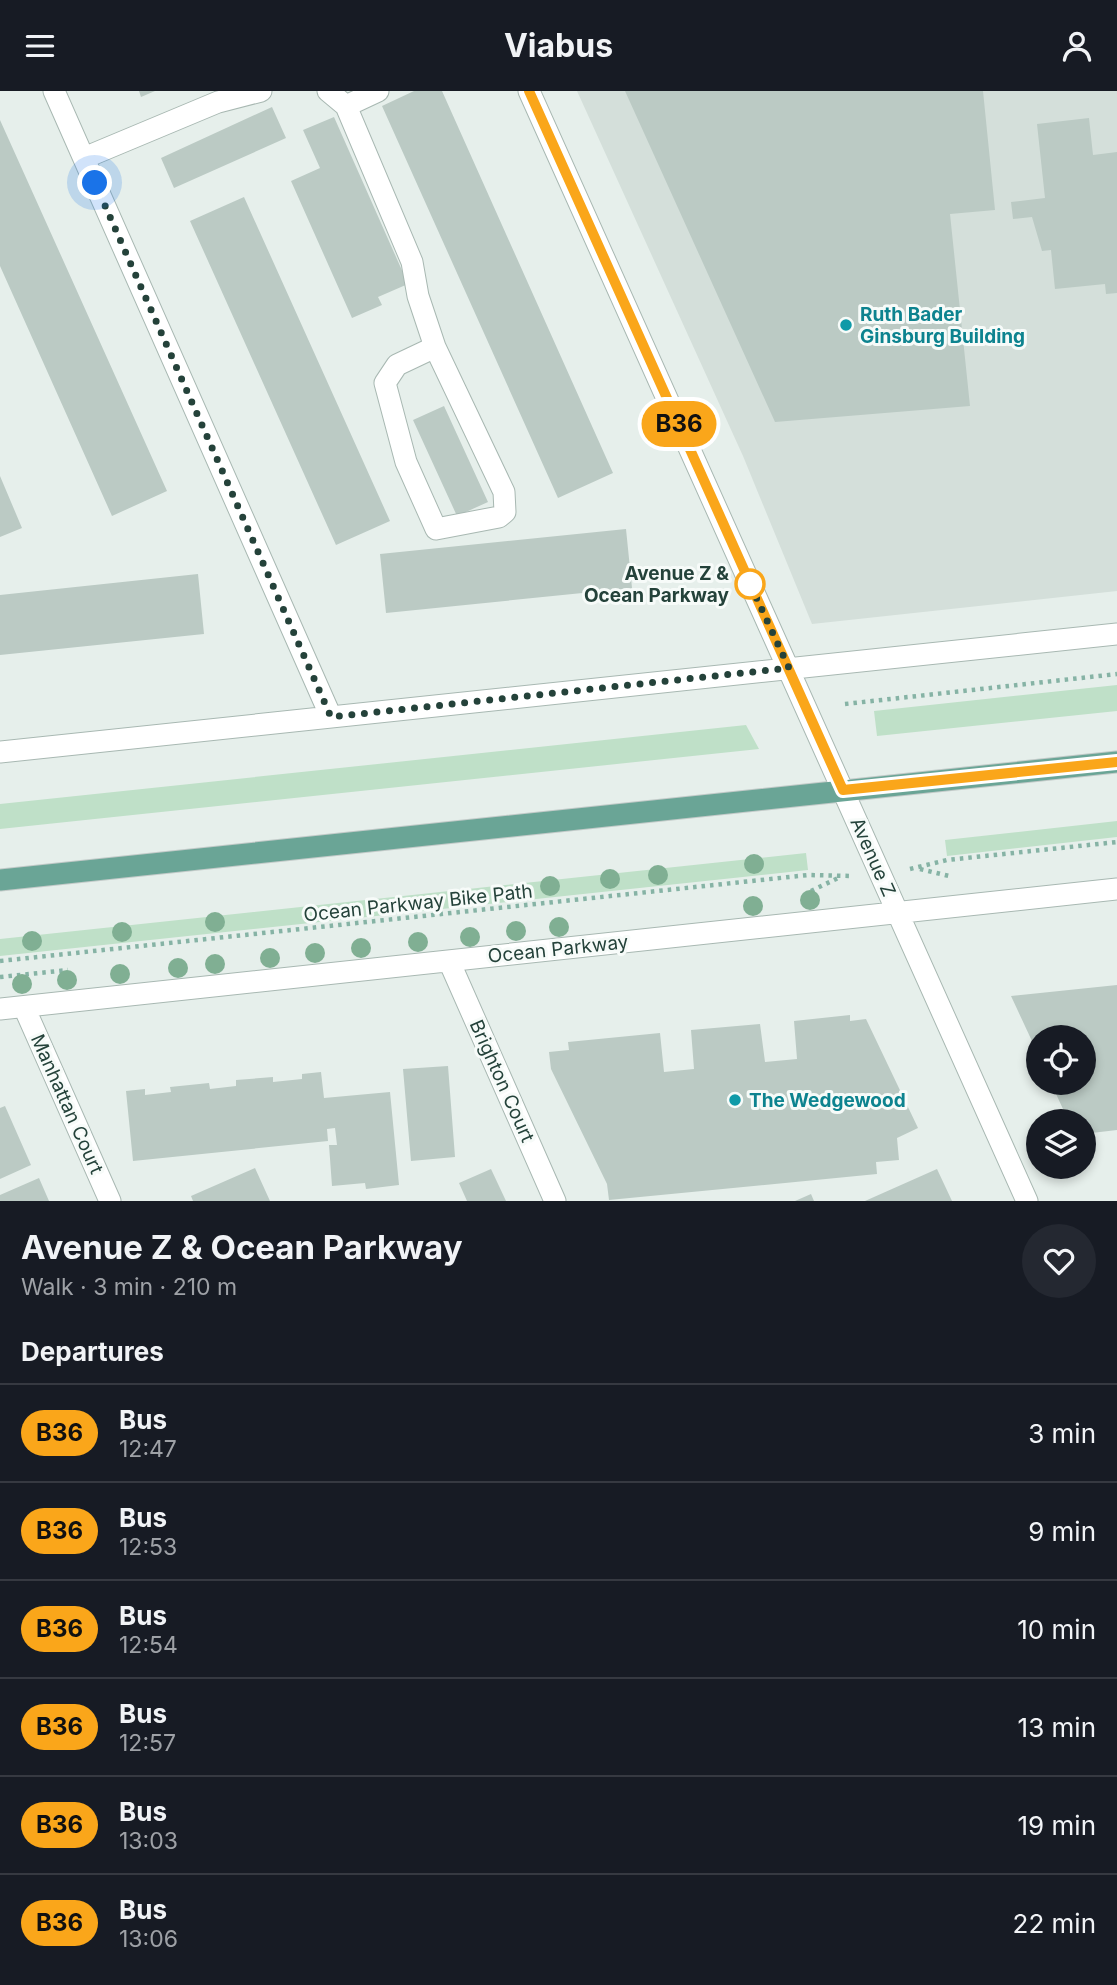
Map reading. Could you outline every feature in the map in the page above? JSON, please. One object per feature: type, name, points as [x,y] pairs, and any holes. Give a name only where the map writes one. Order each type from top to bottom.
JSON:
[{"type":"main road","points":[[0,880],[1117,762]]},
{"type":"street","points":[[54,91],[331,717]]},
{"type":"street","points":[[84,158],[218,103],[261,91]]},
{"type":"street","points":[[328,91],[346,106],[412,262],[418,296],[435,347],[503,492],[506,504],[505,512],[499,517],[436,529],[406,463],[385,383],[397,365],[435,347]]},
{"type":"street","points":[[346,106],[379,91]]},
{"type":"street","name":"Avenue Z","points":[[529,91],[1027,1201]]},
{"type":"street","points":[[0,752],[1117,633]]},
{"type":"street","name":"Ocean Parkway","points":[[0,1009],[1117,889]]},
{"type":"street","name":"Brighton Court","points":[[449,961],[555,1201]]},
{"type":"street","name":"Manhattan Court","points":[[24,1007],[110,1201]]},
{"type":"path","points":[[845,704],[1117,674]]},
{"type":"path","points":[[916,868],[947,860],[1117,842]]},
{"type":"path","name":"Ocean Parkway Bike Path","points":[[0,961],[808,875],[839,878]]},
{"type":"shaded area","points":[[577,91],[1117,91],[1117,591],[812,624],[743,456]]},
{"type":"green space","points":[[1117,685],[1117,711],[877,736],[874,711]]},
{"type":"green space","points":[[746,725],[759,749],[0,829],[0,804]]},
{"type":"green space","points":[[1117,821],[1117,837],[947,856],[945,840]]},
{"type":"green space","points":[[806,853],[808,870],[0,956],[0,939]]},
{"type":"building","points":[[139,91],[155,91],[141,97]]},
{"type":"building","points":[[414,91],[442,91],[613,473],[558,498],[382,106]]},
{"type":"building","name":"Ruth Bader Ginsburg Building","points":[[625,91],[983,91],[995,210],[950,214],[970,406],[775,422]]},
{"type":"building","points":[[272,107],[286,138],[174,188],[161,158]]},
{"type":"building","points":[[334,117],[408,284],[378,297],[382,305],[352,318],[291,181],[320,168],[303,130]]},
{"type":"building","points":[[1089,118],[1093,155],[1117,152],[1117,293],[1106,294],[1105,284],[1055,289],[1051,250],[1042,251],[1032,217],[1013,219],[1011,202],[1045,198],[1037,124]]},
{"type":"building","points":[[0,120],[167,491],[112,516],[0,266]]},
{"type":"building","points":[[244,197],[390,521],[336,545],[190,221]]},
{"type":"building","points":[[444,406],[488,502],[457,516],[413,420]]},
{"type":"building","points":[[0,476],[22,528],[0,537]]},
{"type":"building","points":[[626,529],[632,588],[386,613],[380,554]]},
{"type":"building","points":[[198,574],[204,634],[0,655],[0,595]]},
{"type":"building","points":[[1117,985],[1117,1130],[1096,1132],[1096,1109],[1063,1109],[1057,1095],[1096,1095],[1096,1025],[1026,1025],[1026,1028],[1011,996]]},
{"type":"building","name":"The Wedgewood","points":[[850,1015],[850,1021],[866,1019],[918,1128],[897,1138],[899,1160],[876,1162],[877,1174],[609,1200],[607,1184],[551,1069],[549,1052],[569,1050],[568,1042],[660,1033],[664,1072],[694,1069],[691,1030],[760,1024],[765,1062],[797,1059],[794,1021]]},
{"type":"building","points":[[448,1066],[455,1157],[411,1161],[403,1069]]},
{"type":"building","points":[[321,1072],[324,1098],[390,1092],[399,1185],[366,1189],[365,1183],[332,1186],[329,1145],[337,1145],[335,1128],[327,1129],[328,1141],[133,1161],[126,1091],[145,1089],[145,1095],[171,1092],[170,1087],[209,1083],[210,1089],[236,1086],[236,1080],[273,1077],[273,1082],[302,1079],[302,1074]]},
{"type":"building","points":[[5,1106],[31,1165],[0,1179],[0,1108]]},
{"type":"building","points":[[255,1168],[270,1201],[193,1201],[191,1196]]},
{"type":"building","points":[[491,1169],[506,1201],[467,1201],[459,1183]]},
{"type":"building","points":[[937,1169],[952,1201],[865,1201]]},
{"type":"building","points":[[39,1178],[49,1201],[0,1201],[0,1195]]},
{"type":"building","points":[[811,1194],[814,1201],[795,1201]]},
{"type":"bus line","name":"B36","points":[[529,91],[843,790],[1117,762]]},
{"type":"place","name":"Ruth Bader Ginsburg Building","points":[[846,325]]},
{"type":"place","name":"Avenue Z & Ocean Parkway","points":[[750,584]]},
{"type":"place","name":"The Wedgewood","points":[[735,1100]]},
{"type":"route","points":[[95,183],[331,717],[789,668],[750,584]]}]
